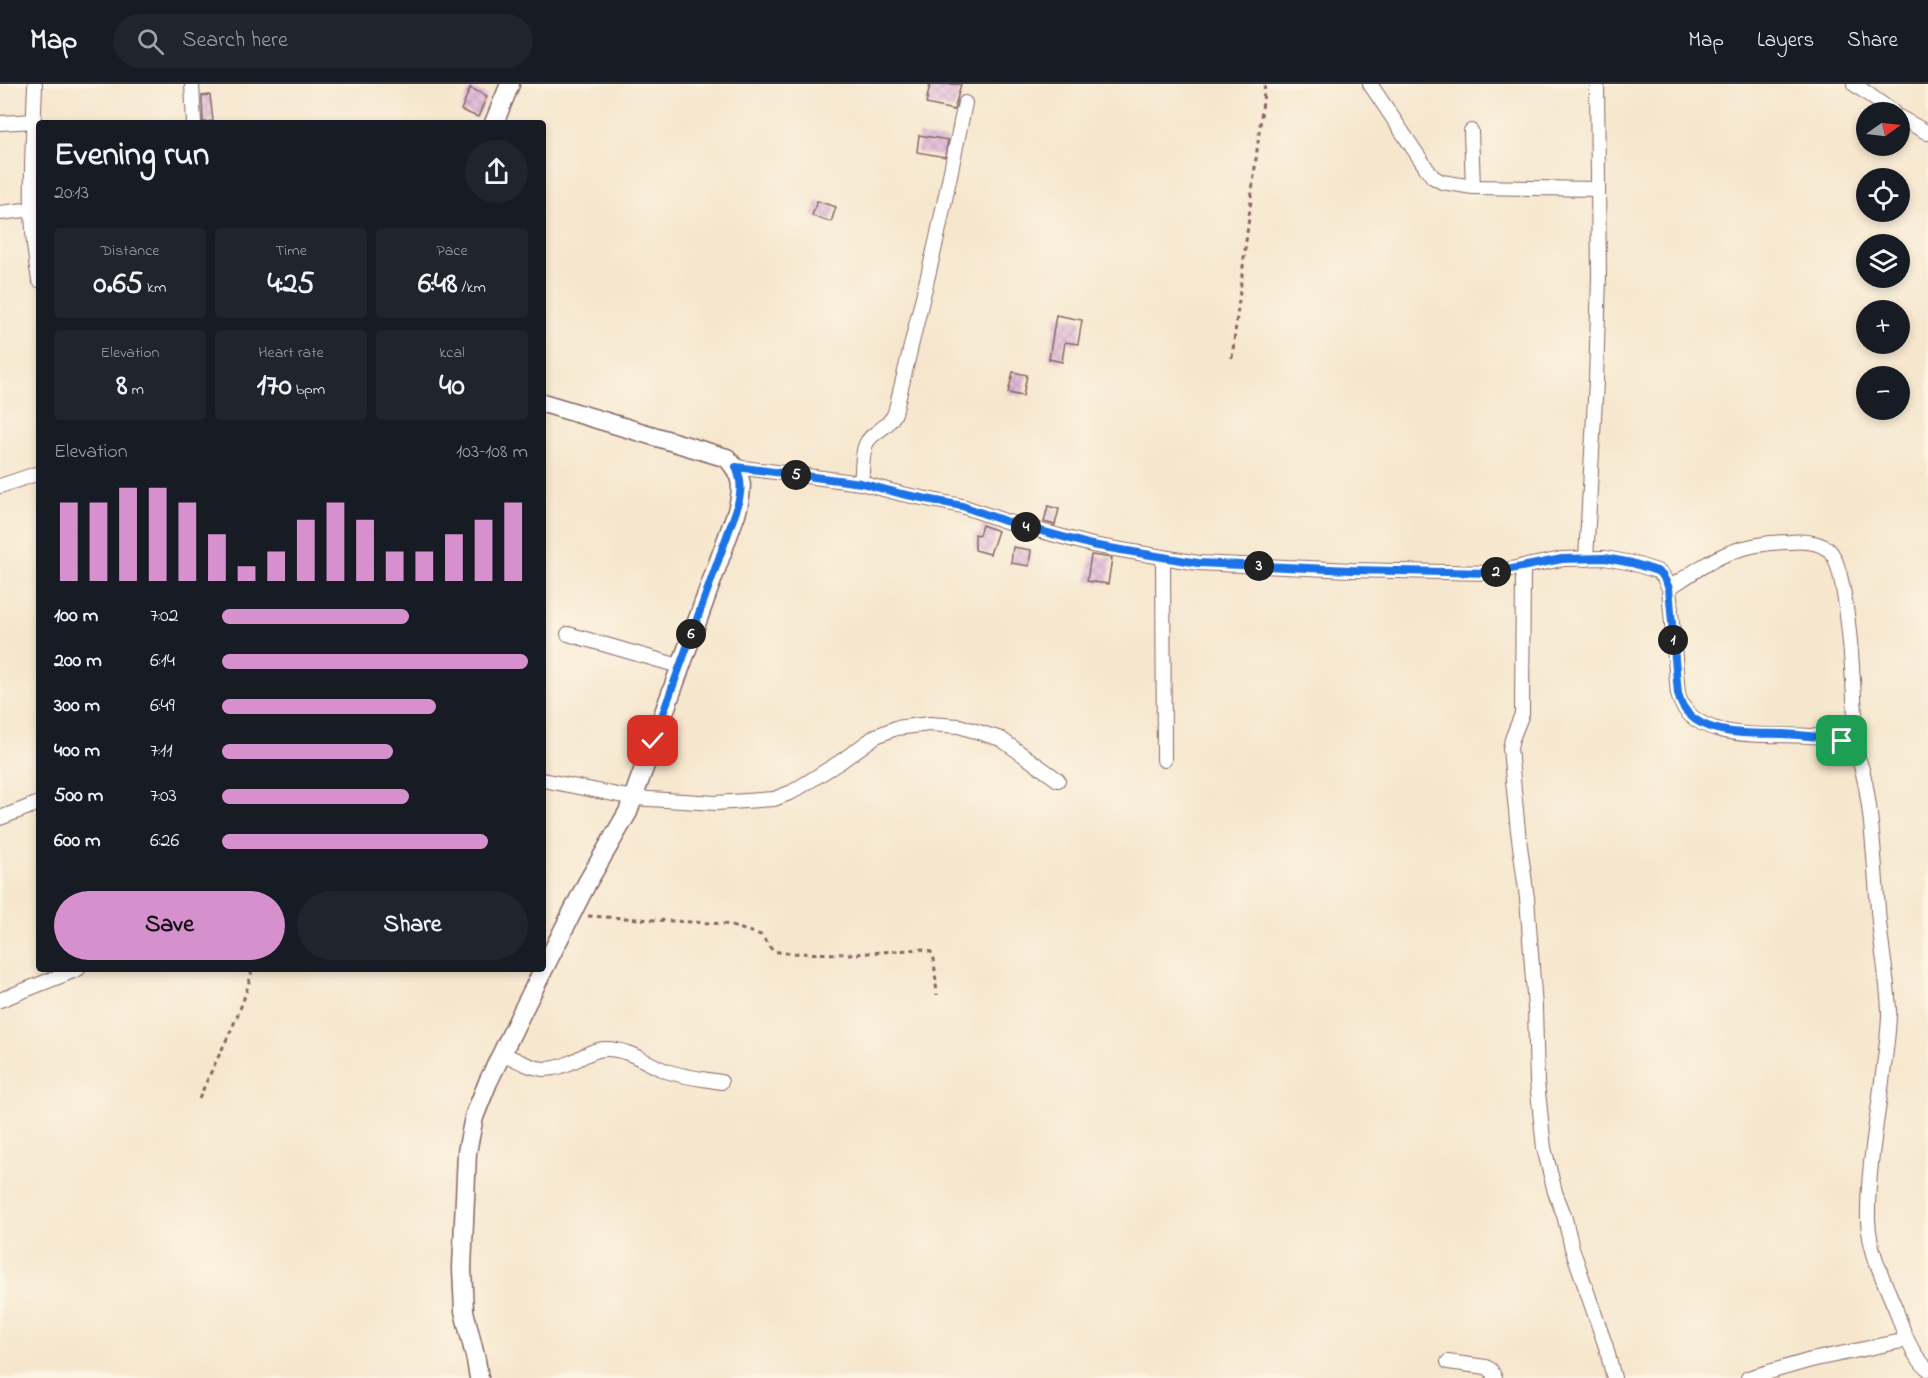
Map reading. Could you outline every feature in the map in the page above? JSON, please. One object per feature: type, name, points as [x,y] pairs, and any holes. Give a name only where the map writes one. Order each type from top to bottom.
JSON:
[{"type":"main road","points":[[495,120],[510,84]]},
{"type":"main road","points":[[546,404],[728,458],[736,467],[742,492],[628,812],[546,965]]},
{"type":"main road","points":[[478,1378],[476,1359],[464,1311],[462,1268],[466,1152],[474,1117],[502,1053],[542,972]]},
{"type":"street","points":[[35,84],[33,209],[36,266]]},
{"type":"street","points":[[192,84],[194,120]]},
{"type":"street","points":[[1370,84],[1433,177],[1442,182],[1473,187],[1598,189]]},
{"type":"street","points":[[1586,559],[1596,381],[1599,276],[1597,84]]},
{"type":"street","points":[[1854,84],[1879,102]]},
{"type":"street","points":[[861,483],[866,444],[892,421],[895,413],[937,238],[965,102]]},
{"type":"street","points":[[0,123],[34,121]]},
{"type":"street","points":[[1910,123],[1928,133]]},
{"type":"street","points":[[1472,131],[1473,187]]},
{"type":"street","points":[[0,213],[33,209]]},
{"type":"street","points":[[736,467],[861,483],[962,506],[1005,521],[1092,545],[1198,563],[1491,573],[1562,559],[1605,558],[1632,563],[1657,571],[1663,576],[1669,588],[1678,694],[1681,706],[1689,715],[1700,723],[1739,734],[1826,737],[1842,741],[1851,747],[1857,756]]},
{"type":"street","points":[[0,486],[36,474]]},
{"type":"street","points":[[1669,588],[1711,561],[1738,548],[1768,542],[1802,541],[1820,545],[1830,551],[1836,561],[1844,594],[1852,652],[1857,756],[1866,785],[1872,825],[1876,895],[1889,1013],[1868,1221],[1877,1263],[1907,1340],[1921,1363],[1928,1369]]},
{"type":"street","points":[[1163,557],[1164,760]]},
{"type":"street","points":[[1522,566],[1522,714],[1510,748],[1527,898],[1537,1082],[1544,1148],[1572,1248],[1606,1347],[1614,1378]]},
{"type":"street","points":[[568,634],[679,666]]},
{"type":"street","points":[[546,781],[633,798],[716,803],[774,799],[802,786],[876,736],[896,728],[929,724],[959,726],[1001,739],[1058,780]]},
{"type":"street","points":[[0,818],[36,804]]},
{"type":"street","points":[[0,1000],[70,972]]},
{"type":"street","points":[[502,1053],[545,1071],[604,1048],[625,1052],[667,1071],[721,1082]]},
{"type":"street","points":[[1748,1378],[1811,1360],[1907,1340]]},
{"type":"street","points":[[1448,1362],[1486,1367],[1491,1370],[1495,1378]]},
{"type":"path","points":[[1232,358],[1265,84]]},
{"type":"path","points":[[571,915],[724,924],[761,935],[773,951],[785,953],[855,954],[922,950],[931,952],[934,959],[937,995]]},
{"type":"path","points":[[199,1099],[238,1016],[246,996],[251,972]]},
{"type":"building","points":[[930,84],[961,84],[954,110],[926,104]]},
{"type":"building","points":[[470,88],[487,96],[478,117],[461,110]]},
{"type":"building","points":[[210,95],[213,120],[203,120],[202,96]]},
{"type":"building","points":[[919,135],[948,140],[945,157],[917,152]]},
{"type":"building","points":[[817,201],[836,207],[831,222],[812,216]]},
{"type":"building","points":[[1056,315],[1082,320],[1078,344],[1065,342],[1062,362],[1049,359]]},
{"type":"building","points":[[1013,372],[1027,375],[1023,396],[1008,393]]},
{"type":"building","points":[[1048,506],[1059,509],[1055,525],[1044,522]]},
{"type":"building","points":[[982,525],[998,531],[990,554],[975,550],[975,534],[979,535]]},
{"type":"building","points":[[1013,547],[1031,550],[1029,566],[1011,563]]},
{"type":"building","points":[[1091,555],[1112,558],[1108,584],[1087,581]]},
{"type":"route","points":[[653,741],[742,492],[736,467],[861,483],[962,506],[1005,521],[1092,545],[1198,563],[1491,573],[1562,559],[1605,558],[1632,563],[1657,571],[1663,576],[1669,588],[1678,694],[1681,706],[1689,715],[1700,723],[1739,734],[1784,734],[1826,737],[1842,741]]}]
